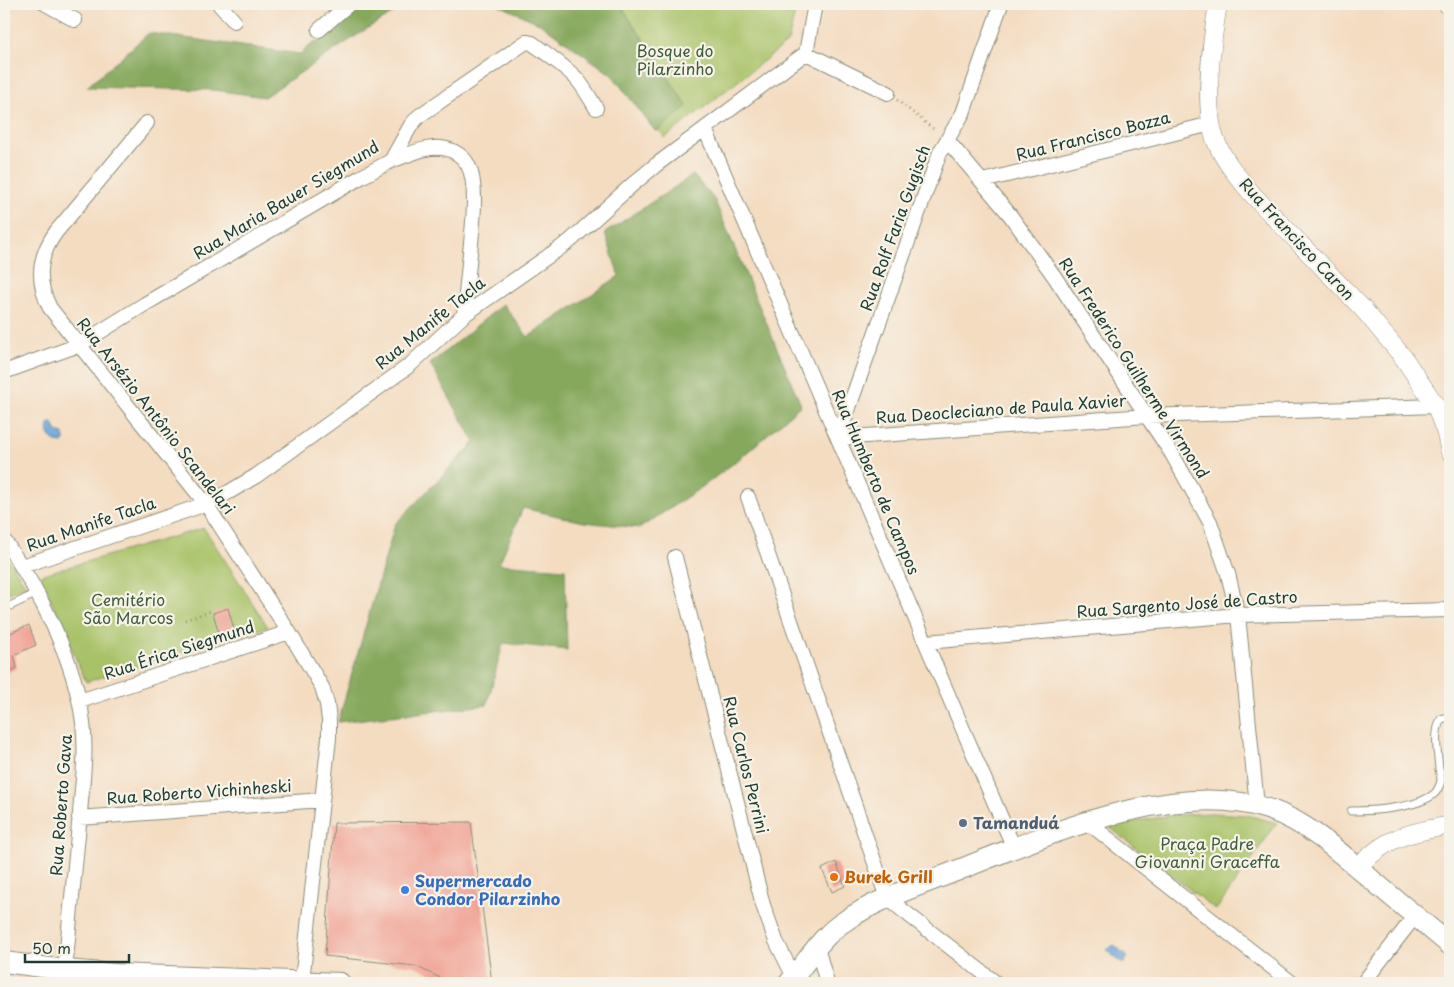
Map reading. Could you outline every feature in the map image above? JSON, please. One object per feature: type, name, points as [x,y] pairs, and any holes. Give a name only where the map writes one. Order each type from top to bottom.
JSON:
[{"type":"main road","points":[[792,980],[830,933],[861,910],[887,898],[1086,821],[1142,808],[1214,800],[1257,806],[1272,810],[1291,819],[1328,844],[1450,945]]},
{"type":"main road","points":[[4,962],[67,977],[116,974],[340,983]]},
{"type":"street","points":[[46,4],[74,20]]},
{"type":"street","points":[[219,4],[234,20]]},
{"type":"street","points":[[319,30],[349,4]]},
{"type":"street","points":[[815,4],[806,53],[888,93]]},
{"type":"street","name":"Rua Rolf Faria Gugisch","points":[[838,438],[940,152],[963,113],[1001,4]]},
{"type":"street","name":"Rua Francisco Caron","points":[[1218,4],[1210,74],[1210,106],[1211,124],[1215,139],[1223,155],[1235,174],[1252,194],[1363,309],[1403,357],[1436,406],[1450,452]]},
{"type":"street","points":[[1445,4],[1450,10]]},
{"type":"street","name":"Rua Maria Bauer Siegmund","points":[[4,372],[79,345],[174,286],[391,161],[411,125],[419,116],[526,42],[532,43],[576,79],[596,108]]},
{"type":"street","name":"Rua Manife Tacla","points":[[22,566],[206,504],[256,476],[410,365],[464,315],[570,241],[633,184],[806,53]]},
{"type":"street","name":"Rua Arsézio Antônio Scandelari","points":[[147,123],[48,243],[43,256],[41,284],[50,308],[206,504],[289,632],[322,687],[327,704],[329,738],[302,981]]},
{"type":"street","name":"Rua Francisco Bozza","points":[[983,182],[1211,124]]},
{"type":"street","name":"Rua Humberto de Campos","points":[[705,129],[1014,848]]},
{"type":"street","name":"Rua Frederico Guilherme Virmond","points":[[947,140],[1010,215],[1054,276],[1184,474],[1210,522],[1228,574],[1238,615],[1257,806]]},
{"type":"street","points":[[391,161],[422,150],[446,148],[460,155],[468,164],[474,200],[464,315]]},
{"type":"street","name":"Rua Deocleciano de Paula Xavier","points":[[838,438],[1147,416],[1436,406]]},
{"type":"street","points":[[748,497],[887,898],[996,983]]},
{"type":"street","name":"Rua Roberto Gava","points":[[4,540],[22,566],[37,593],[62,648],[80,701],[84,724],[67,977]]},
{"type":"street","name":"Rua Carlos Perrini","points":[[675,557],[763,905],[792,980]]},
{"type":"street","name":"Rua Sargento José de Castro","points":[[926,642],[1238,615],[1450,610]]},
{"type":"street","name":"Rua Érica Siegmund","points":[[80,701],[289,632]]},
{"type":"street","name":"Rua Roberto Vichinheski","points":[[79,818],[322,800]]},
{"type":"street","points":[[1086,821],[1292,983]]},
{"type":"street","points":[[1357,867],[1380,848],[1395,839],[1450,825]]},
{"type":"street","points":[[1363,983],[1415,916]]},
{"type":"street","points":[[817,947],[827,983]]},
{"type":"lane","points":[[4,609],[37,593]]},
{"type":"lane","points":[[1351,810],[1364,811],[1413,805],[1436,793],[1441,780],[1437,727],[1441,719],[1450,717]]},
{"type":"path","points":[[888,93],[947,140]]},
{"type":"path","points":[[185,620],[211,611]]},
{"type":"green space","points":[[361,4],[409,4],[368,28],[264,97],[214,90],[87,87],[149,33],[300,54]]},
{"type":"green space","points":[[497,4],[620,4],[687,106],[656,132],[612,75],[541,24]]},
{"type":"green space","name":"Bosque do Pilarzinho","points":[[561,4],[797,4],[788,42],[665,138]]},
{"type":"green space","points":[[693,175],[714,199],[801,405],[743,456],[705,485],[640,528],[584,522],[523,508],[499,564],[565,569],[567,650],[503,643],[487,705],[338,722],[395,524],[475,442],[430,364],[503,304],[528,337],[619,276],[605,233]]},
{"type":"green space","name":"Cemitério São Marcos","points":[[204,528],[268,627],[86,682],[40,575]]},
{"type":"green space","points":[[4,553],[26,586],[4,595]]},
{"type":"green space","name":"Praça Padre Giovanni Graceffa","points":[[1211,813],[1247,815],[1277,823],[1216,910],[1108,826],[1174,815]]},
{"type":"water","points":[[53,423],[57,432],[64,434],[64,441],[62,443],[55,442],[50,436],[48,427]]},
{"type":"water","points":[[1114,945],[1128,957],[1123,964],[1106,950]]},
{"type":"building","points":[[228,608],[236,636],[221,641],[213,613]]},
{"type":"building","points":[[29,625],[36,645],[14,655],[17,668],[4,674],[4,631],[7,630],[8,634]]},
{"type":"building","name":"Supermercado Condor Pilarzinho","points":[[471,822],[492,983],[451,983],[415,966],[325,956],[334,823]]},
{"type":"building","name":"Burek Grill","points":[[836,862],[845,886],[832,892],[822,869]]},
{"type":"place","name":"Tamanduá","points":[[963,823]]},
{"type":"place","name":"Burek Grill","points":[[834,877]]},
{"type":"place","name":"Supermercado Condor Pilarzinho","points":[[405,890]]}]
